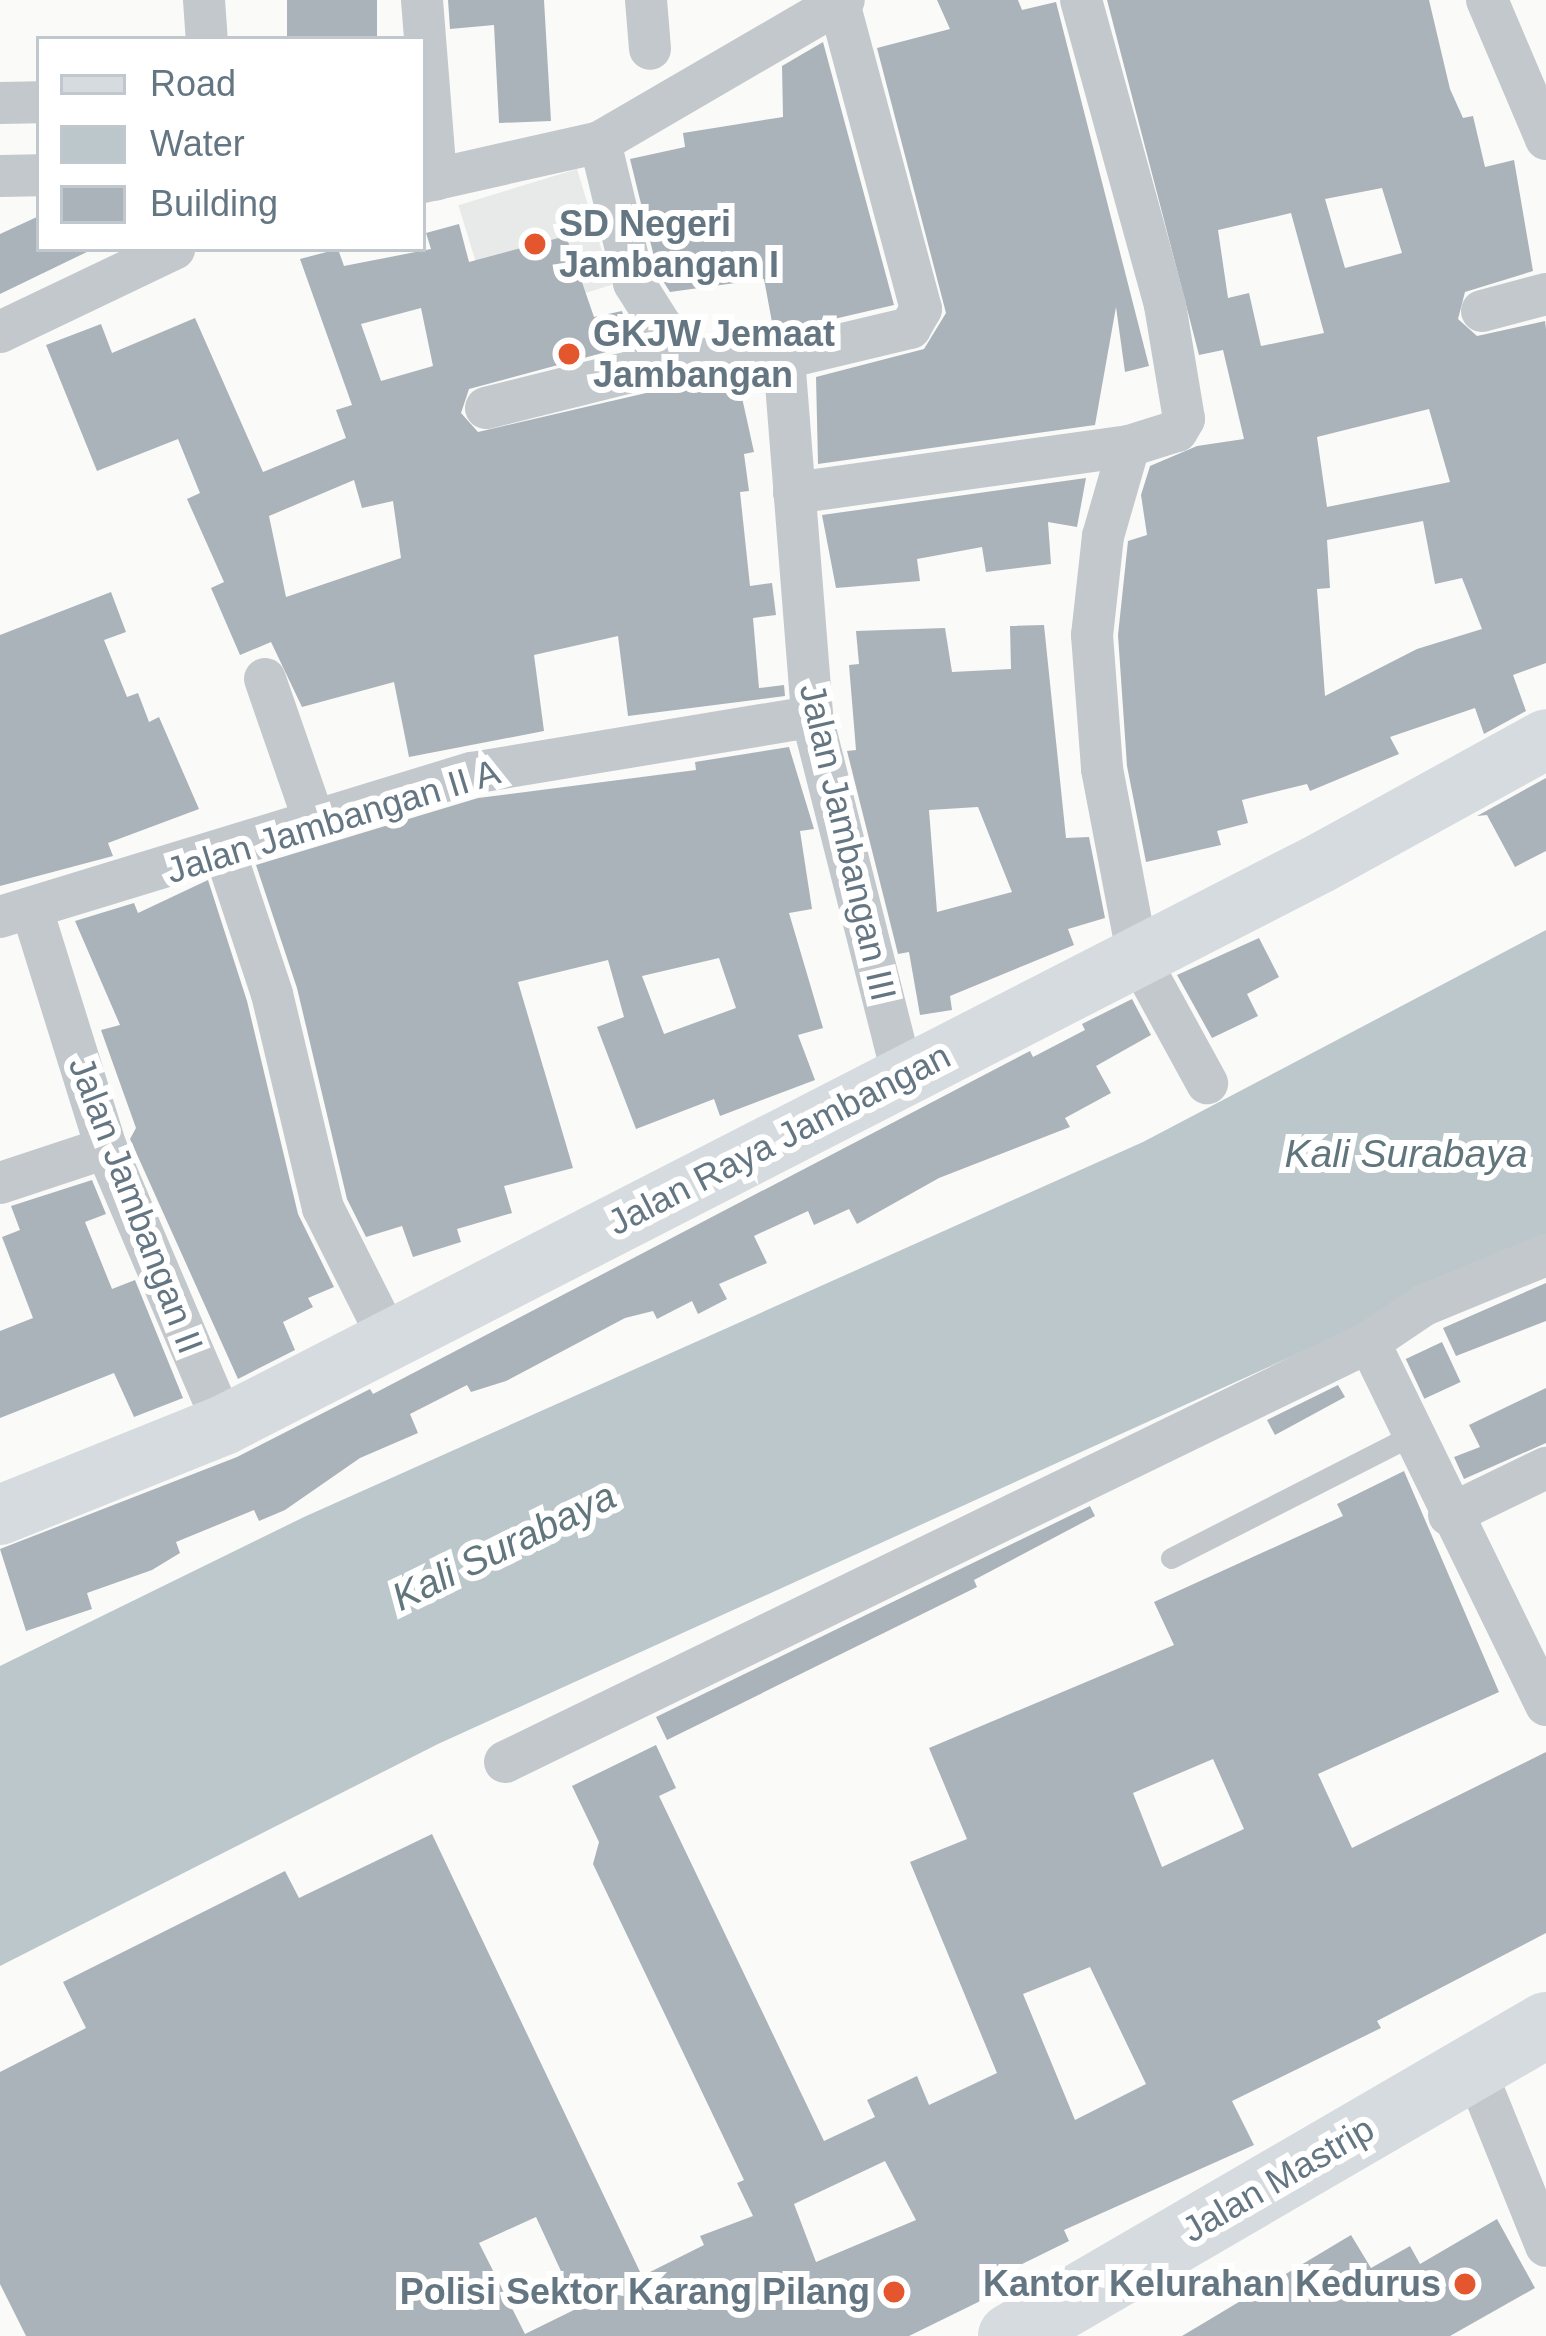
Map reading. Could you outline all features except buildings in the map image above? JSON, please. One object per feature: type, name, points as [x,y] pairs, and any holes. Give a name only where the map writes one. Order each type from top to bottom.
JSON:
[{"type":"main road","name":"Jalan Raya Jambangan","points":[[0,1514],[224,1426],[1138,957],[1546,740]]},
{"type":"main road","name":"Jalan Mastrip","points":[[1011,2336],[1546,2024]]},
{"type":"street","points":[[204,0],[207,36]]},
{"type":"street","points":[[422,0],[424,36]]},
{"type":"street","points":[[646,0],[650,49]]},
{"type":"street","points":[[794,493],[1130,446],[1177,431],[1181,396],[1081,0]]},
{"type":"street","points":[[1487,0],[1546,139]]},
{"type":"street","points":[[426,90],[430,180],[600,142],[840,1],[921,309],[910,328],[784,358],[682,359],[486,408]]},
{"type":"street","points":[[0,103],[36,102]]},
{"type":"street","points":[[600,142],[634,283],[682,359]]},
{"type":"street","points":[[0,176],[36,175]]},
{"type":"street","points":[[0,332],[168,252]]},
{"type":"street","points":[[1482,311],[1546,293]]},
{"type":"street","name":"Jalan Jambangan III","points":[[784,358],[812,717],[903,1076]]},
{"type":"street","points":[[1130,446],[1103,536],[1092,634],[1102,769],[1138,957],[1207,1084]]},
{"type":"street","points":[[265,679],[315,823]]},
{"type":"street","name":"Jalan Jambangan II A","points":[[16,915],[472,773],[812,717]]},
{"type":"street","points":[[225,852],[272,994],[323,1208],[389,1340]]},
{"type":"street","name":"Jalan Jambangan II","points":[[16,915],[106,1148],[224,1426]]},
{"type":"street","points":[[0,1183],[106,1148]]},
{"type":"street","points":[[505,1762],[1369,1342],[1424,1305],[1546,1255]]},
{"type":"street","points":[[1369,1342],[1449,1516],[1546,1705]]},
{"type":"street","points":[[1449,1516],[1546,1468]]},
{"type":"street","points":[[1473,2065],[1546,2246]]},
{"type":"lane","points":[[1172,1558],[1412,1435]]},
{"type":"shaded area","name":"SD Negeri Jambangan I","points":[[577,169],[612,285],[494,321],[458,205]]},
{"type":"water","name":"Kali Surabaya","points":[[1546,930],[1546,1241],[438,1744],[0,1966],[0,1666],[304,1517],[1143,1142]]},
{"type":"place","name":"SD Negeri Jambangan I","points":[[535,244]]},
{"type":"place","name":"GKJW Jemaat Jambangan","points":[[569,354]]},
{"type":"place","name":"Kantor Kelurahan Kedurus","points":[[1465,2284]]},
{"type":"place","name":"Polisi Sektor Karang Pilang","points":[[894,2292]]}]
